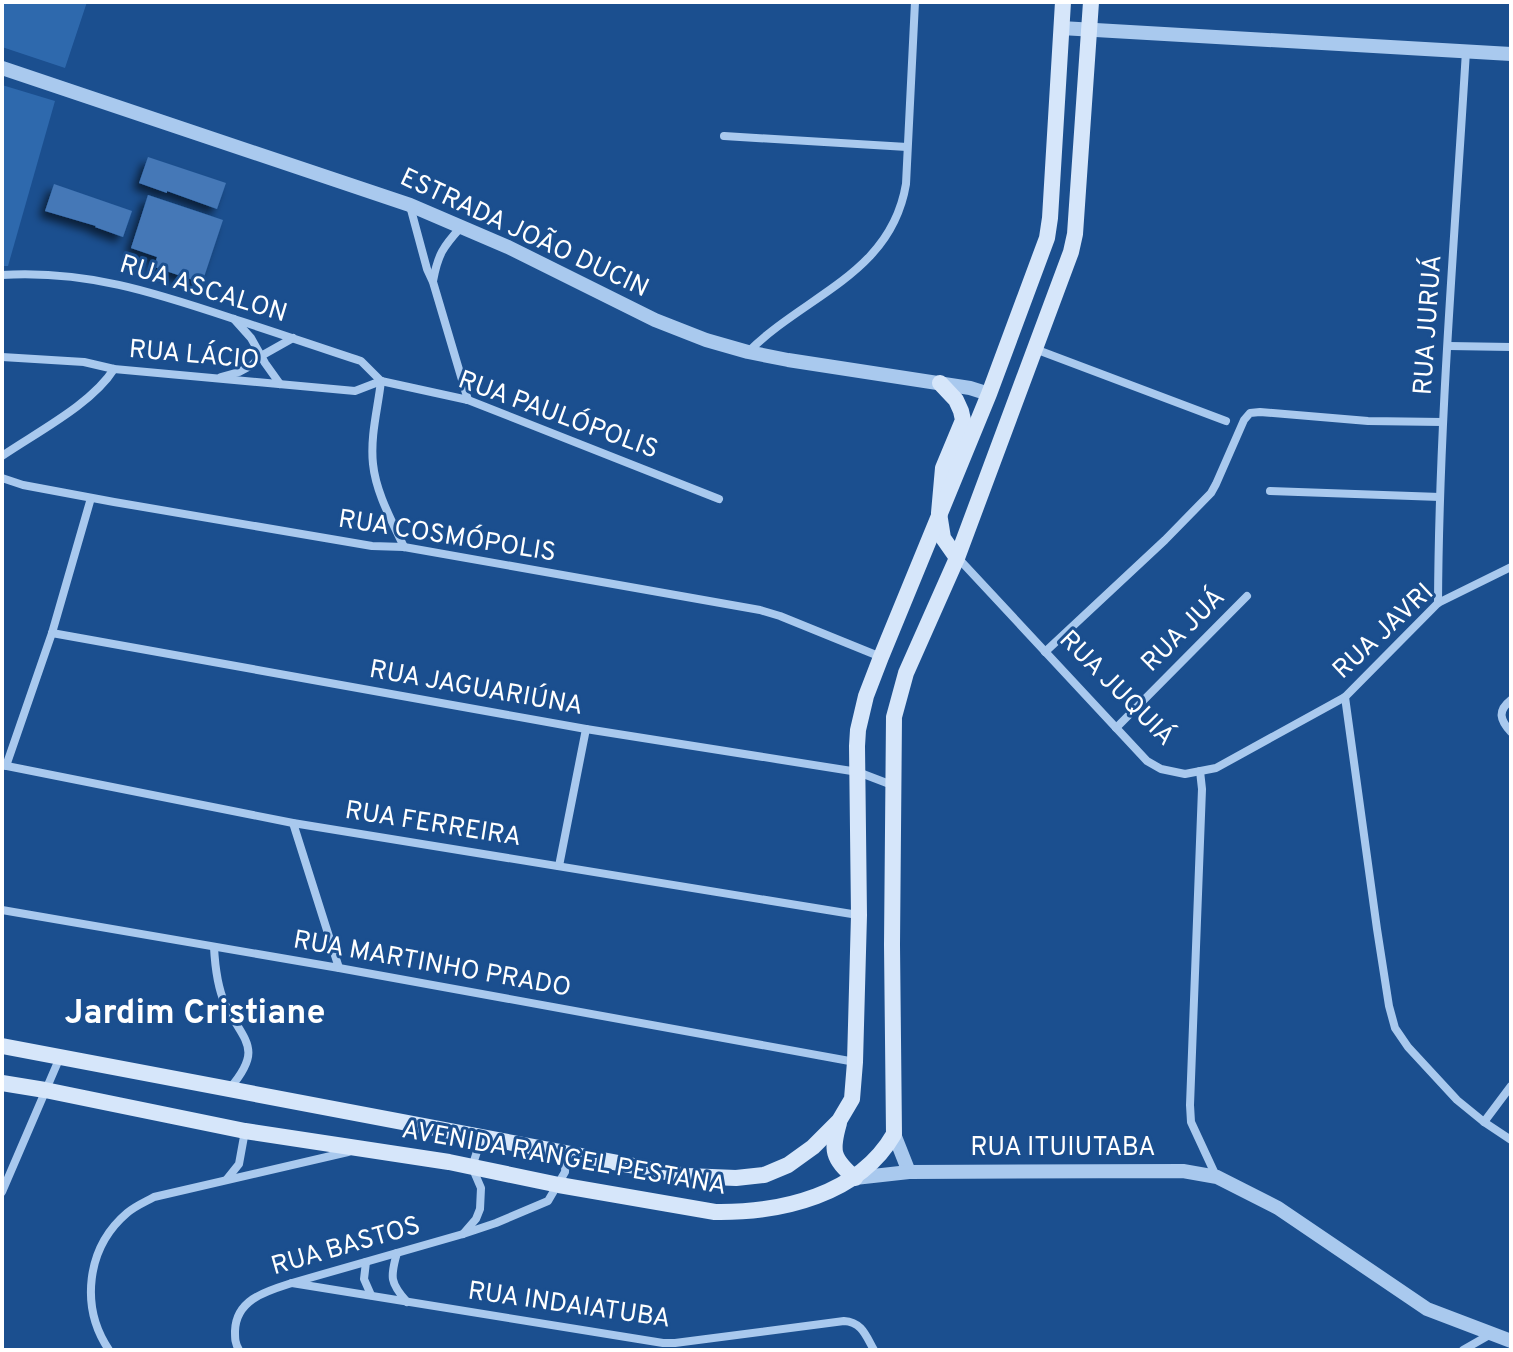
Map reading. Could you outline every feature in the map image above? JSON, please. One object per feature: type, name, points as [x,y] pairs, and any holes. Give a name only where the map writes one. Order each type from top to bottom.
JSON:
[{"type":"main road","points":[[939,513],[989,394],[1047,238],[1063,2]]},
{"type":"main road","points":[[894,1134],[894,717],[906,673],[957,558],[1071,252],[1075,234],[1091,2]]},
{"type":"main road","points":[[940,383],[956,400],[963,420],[943,468],[939,513],[943,538],[957,558]]},
{"type":"main road","points":[[989,394],[1004,411],[1005,432]]},
{"type":"main road","name":"AVENIDA RANGEL PESTANA","points":[[2,1046],[687,1176],[736,1178],[764,1175],[788,1165],[813,1147],[839,1121],[852,1099],[859,915],[858,730],[866,696],[939,513]]},
{"type":"main road","name":"AVENIDA RANGEL PESTANA","points":[[2,1083],[245,1131],[472,1167],[715,1212],[764,1210],[813,1197],[855,1178],[885,1150],[894,1134]]},
{"type":"main road","points":[[839,1121],[833,1143],[835,1153],[842,1167],[855,1178]]},
{"type":"street","points":[[748,352],[771,330],[859,268],[888,236],[900,212],[906,184],[915,2]]},
{"type":"street","points":[[1061,28],[1511,54]]},
{"type":"street","name":"RUA JURUÁ","points":[[1438,603],[1442,422],[1466,51]]},
{"type":"street","name":"ESTRADA JOÃO DUCIN","points":[[2,68],[410,205],[508,247],[655,320],[706,340],[748,352],[970,388],[989,394]]},
{"type":"street","points":[[724,136],[907,147]]},
{"type":"street","points":[[410,205],[468,400]]},
{"type":"street","points":[[433,282],[442,249],[461,227]]},
{"type":"street","name":"RUA ASCALON","points":[[2,275],[88,278],[156,293],[361,361],[381,381]]},
{"type":"street","points":[[233,319],[251,338],[280,384]]},
{"type":"street","points":[[216,378],[239,372],[293,338]]},
{"type":"street","points":[[1449,346],[1511,347]]},
{"type":"street","points":[[1035,348],[1226,421]]},
{"type":"street","name":"RUA LÁCIO","points":[[2,357],[84,362],[114,369],[355,391],[381,381]]},
{"type":"street","points":[[2,456],[87,400],[114,369]]},
{"type":"street","points":[[381,381],[372,443],[373,465],[378,489],[404,547]]},
{"type":"street","name":"RUA PAULÓPOLIS","points":[[381,381],[468,400],[719,499]]},
{"type":"street","points":[[1045,652],[1211,493],[1250,413],[1368,421],[1442,422]]},
{"type":"street","name":"RUA COSMÓPOLIS","points":[[2,478],[91,498],[372,546],[404,547],[760,610],[881,657]]},
{"type":"street","points":[[1270,491],[1440,497]]},
{"type":"street","points":[[4,765],[52,633],[91,498]]},
{"type":"street","name":"RUA JUQUIÁ","points":[[957,558],[1147,761],[1161,769],[1185,774],[1200,771]]},
{"type":"street","name":"RUA JAVRI","points":[[1200,771],[1216,768],[1345,697],[1438,603],[1511,567]]},
{"type":"street","name":"RUA JUÁ","points":[[1116,728],[1247,596]]},
{"type":"street","name":"RUA JAGUARIÚNA","points":[[52,633],[586,729],[858,772],[892,785]]},
{"type":"street","points":[[1345,697],[1377,929],[1395,1028],[1408,1047],[1457,1100],[1511,1140]]},
{"type":"street","points":[[1511,700],[1501,715],[1501,720],[1511,732]]},
{"type":"street","points":[[559,866],[586,729]]},
{"type":"street","name":"RUA FERREIRA","points":[[4,765],[293,823],[859,915]]},
{"type":"street","points":[[1200,771],[1202,789],[1190,1105],[1191,1122],[1217,1177],[1278,1208],[1427,1309],[1511,1341]]},
{"type":"street","points":[[293,823],[339,968]]},
{"type":"street","name":"RUA MARTINHO PRADO","points":[[2,910],[855,1062]]},
{"type":"street","points":[[214,947],[215,970],[224,1002],[247,1041],[250,1052],[239,1078],[230,1089]]},
{"type":"street","points":[[2,1192],[60,1057]]},
{"type":"street","points":[[1484,1122],[1511,1086]]},
{"type":"street","points":[[226,1180],[239,1164],[245,1131]]},
{"type":"street","points":[[894,1134],[909,1172]]},
{"type":"street","name":"RUA BASTOS","points":[[463,1234],[480,1209],[481,1188],[472,1167],[482,1136]]},
{"type":"street","points":[[109,1350],[100,1337],[94,1319],[91,1273],[107,1236],[124,1215],[154,1197],[357,1149]]},
{"type":"street","points":[[559,1185],[565,1172],[566,1152]]},
{"type":"street","name":"RUA ITUIUTABA","points":[[855,1178],[909,1172],[1183,1171],[1217,1177]]},
{"type":"street","name":"RUA BASTOS","points":[[239,1350],[235,1343],[235,1326],[239,1313],[250,1300],[267,1291],[496,1223],[548,1201],[559,1185]]},
{"type":"street","points":[[397,1253],[391,1279],[408,1303]]},
{"type":"street","points":[[366,1262],[364,1279],[371,1295]]},
{"type":"street","name":"RUA INDAIATUBA","points":[[292,1283],[663,1343],[854,1322],[862,1328],[874,1350]]},
{"type":"street","points":[[1463,1350],[1491,1334]]},
{"type":"shaded area","points":[[2,2],[87,2],[65,68],[2,47]]},
{"type":"shaded area","points":[[2,85],[55,101],[8,266],[2,266]]},
{"type":"building","points":[[148,157],[226,183],[217,209],[139,183]]},
{"type":"building","points":[[54,184],[132,211],[123,237],[45,211]]},
{"type":"building","points":[[148,195],[223,220],[202,283],[154,267],[157,257],[131,248]]},
{"type":"district","name":"Jardim Cristiane","points":[[195,1014]]}]
